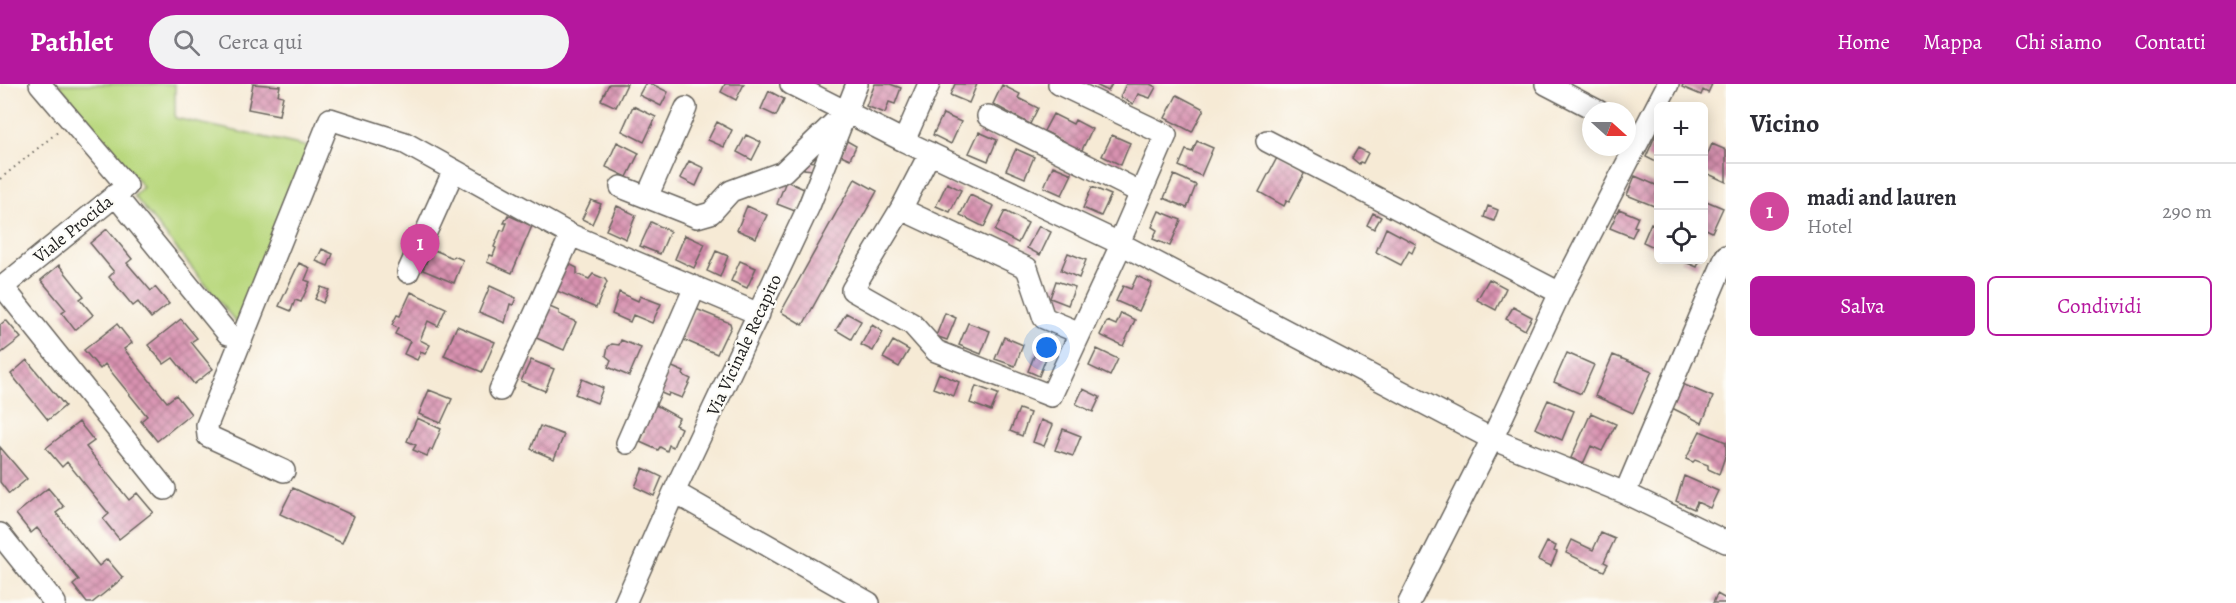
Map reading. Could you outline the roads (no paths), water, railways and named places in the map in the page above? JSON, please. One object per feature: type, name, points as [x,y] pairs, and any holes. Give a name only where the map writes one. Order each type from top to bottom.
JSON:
[{"type":"street","name":"Viale Procida","points":[[1,288],[127,186],[40,84]]},
{"type":"street","points":[[791,84],[904,141],[1120,244],[1492,439],[1624,494],[1726,542]]},
{"type":"street","name":"Via Vicinale Recapito","points":[[625,603],[674,492],[808,206],[857,84]]},
{"type":"street","points":[[904,141],[929,84]]},
{"type":"street","points":[[930,153],[901,209],[852,290],[912,324],[936,351],[1051,396],[1120,244],[1166,135],[1059,84]]},
{"type":"street","points":[[1546,84],[1582,103]]},
{"type":"street","points":[[1636,129],[1668,84]]},
{"type":"street","points":[[647,197],[686,108]]},
{"type":"street","points":[[621,187],[697,217],[711,213],[731,191],[783,172],[846,111]]},
{"type":"street","points":[[987,116],[1140,192]]},
{"type":"street","points":[[284,471],[208,436],[207,425],[330,119],[405,143],[571,235],[759,314]]},
{"type":"street","points":[[1267,141],[1560,293]]},
{"type":"street","points":[[1409,603],[1492,439],[1623,156]]},
{"type":"street","points":[[408,272],[454,170]]},
{"type":"street","points":[[115,195],[228,334]]},
{"type":"street","points":[[901,209],[1027,268],[1044,318],[1080,333]]},
{"type":"street","points":[[500,390],[571,235]]},
{"type":"street","points":[[1624,494],[1726,256]]},
{"type":"street","points":[[627,444],[695,287]]},
{"type":"street","points":[[1,288],[165,489]]},
{"type":"street","points":[[674,492],[869,603]]},
{"type":"street","points":[[0,534],[55,603]]},
{"type":"place","name":"madi and lauren","points":[[420,274]]}]
